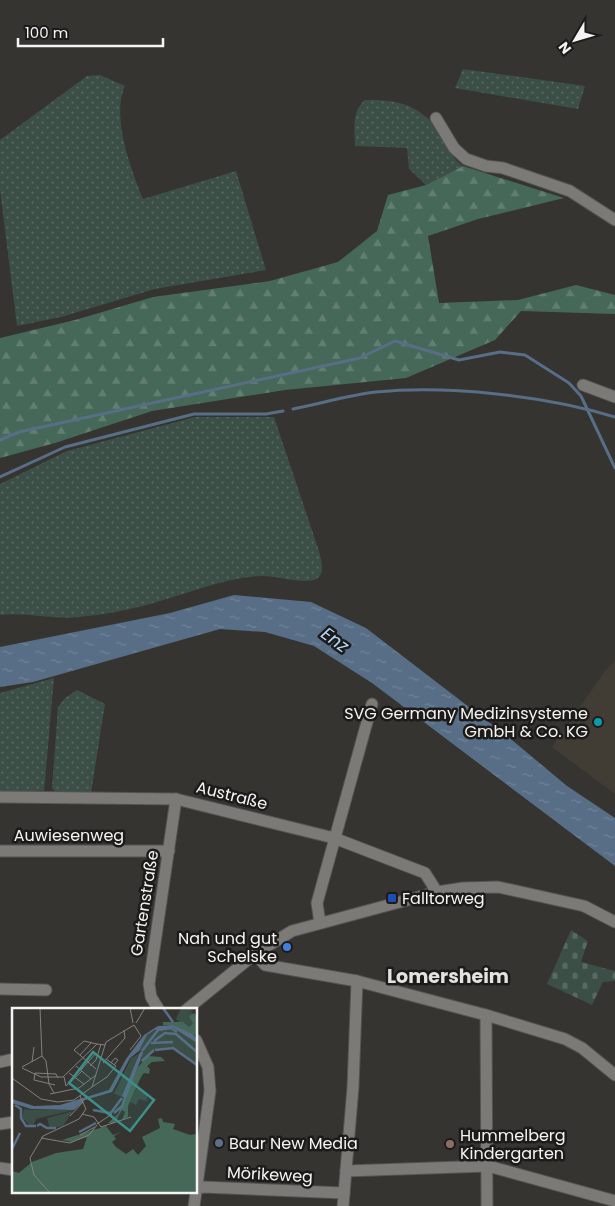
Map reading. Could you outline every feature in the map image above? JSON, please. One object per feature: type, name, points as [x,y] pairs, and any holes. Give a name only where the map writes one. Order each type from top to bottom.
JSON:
[{"type":"street","points":[[436,118],[454,148],[466,159],[486,166],[503,168],[570,191],[615,220]]},
{"type":"street","points":[[583,385],[615,397]]},
{"type":"street","points":[[320,923],[316,903],[372,704]]},
{"type":"street","name":"Austraße","points":[[0,797],[176,799],[334,838],[425,873],[437,892]]},
{"type":"street","name":"Gartenstraße","points":[[158,1008],[151,998],[149,984],[176,799]]},
{"type":"street","name":"Auwiesenweg","points":[[0,851],[169,851]]},
{"type":"street","points":[[188,1008],[255,954],[285,934],[437,892],[463,888],[498,887],[584,906],[615,922]]},
{"type":"street","points":[[255,954],[265,966],[357,981],[486,1015],[565,1039],[582,1048],[615,1075]]},
{"type":"street","points":[[343,1206],[353,1087],[357,981]]},
{"type":"street","points":[[0,989],[46,990]]},
{"type":"street","points":[[486,1015],[487,1206]]},
{"type":"street","points":[[198,1044],[208,1067],[210,1091],[201,1117],[198,1161]]},
{"type":"street","points":[[346,1171],[488,1166],[615,1201]]},
{"type":"street","name":"Mörikeweg","points":[[198,1190],[203,1187],[344,1193]]},
{"type":"shaded area","points":[[615,661],[615,794],[552,747],[605,671]]},
{"type":"green space","points":[[463,69],[585,86],[578,109],[455,88]]},
{"type":"green space","points":[[100,75],[125,86],[121,98],[121,127],[128,158],[143,199],[236,171],[266,270],[155,289],[61,317],[17,326],[0,190],[0,140],[87,76]]},
{"type":"green space","points":[[365,100],[391,101],[412,107],[421,113],[437,129],[455,158],[463,166],[426,185],[409,169],[407,148],[355,146],[354,127],[356,115]]},
{"type":"green space","points":[[463,166],[564,198],[478,219],[428,236],[439,303],[518,300],[576,285],[615,295],[615,314],[521,311],[495,340],[406,378],[285,390],[152,411],[55,443],[0,458],[0,338],[75,320],[153,297],[270,281],[338,262],[377,231],[388,195],[426,185]]},
{"type":"green space","points":[[195,417],[274,417],[319,551],[322,570],[319,577],[311,581],[267,576],[232,580],[142,606],[88,616],[59,618],[20,614],[0,615],[0,484],[67,451]]},
{"type":"green space","points":[[54,678],[44,792],[0,794],[0,693]]},
{"type":"green space","points":[[77,690],[105,704],[91,793],[56,793],[52,788],[58,707],[65,698]]},
{"type":"green space","points":[[571,930],[588,941],[581,962],[615,971],[615,981],[603,982],[592,1005],[547,984]]},
{"type":"water","name":"Enz","points":[[234,595],[311,602],[366,628],[512,740],[567,786],[615,818],[615,866],[372,683],[314,646],[265,632],[220,629],[33,682],[0,687],[0,647],[170,613]]},
{"type":"waterway","points":[[0,440],[19,432],[360,358],[395,341],[459,360],[500,352],[525,355],[569,383],[581,396],[615,468]]},
{"type":"waterway","points":[[293,409],[366,393],[434,390],[465,391],[528,398],[558,403],[615,417]]},
{"type":"waterway","points":[[0,477],[65,447],[194,414],[266,414],[283,411]]},
{"type":"place","name":"SVG Germany Medizinsysteme GmbH & Co. KG","points":[[598,722]]},
{"type":"place","name":"Falltorweg","points":[[392,898]]},
{"type":"place","name":"Nah und gut Schelske","points":[[287,947]]},
{"type":"place","name":"Baur New Media","points":[[219,1143]]},
{"type":"place","name":"Hummelberg Kindergarten","points":[[450,1144]]},
{"type":"district","name":"Lomersheim","points":[[448,976]]}]
